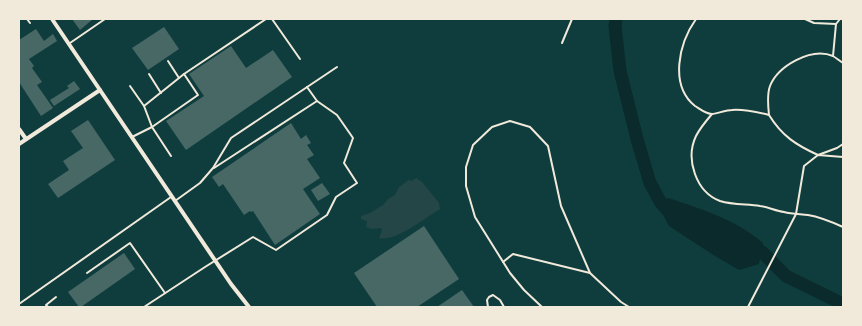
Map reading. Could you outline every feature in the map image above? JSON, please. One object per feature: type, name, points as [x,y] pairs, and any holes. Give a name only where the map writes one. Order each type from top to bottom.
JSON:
[{"type":"street","points":[[52,19],[216,261],[249,307]]},
{"type":"street","points":[[19,144],[100,90]]},
{"type":"street","points":[[19,129],[26,139]]},
{"type":"lane","points":[[27,19],[30,23]]},
{"type":"lane","points":[[69,44],[105,19]]},
{"type":"lane","points":[[144,106],[184,74],[266,19]]},
{"type":"lane","points":[[272,19],[300,59]]},
{"type":"lane","points":[[562,43],[572,19]]},
{"type":"lane","points":[[696,19],[686,37],[681,54],[680,78],[683,91],[691,102],[701,110],[712,114]]},
{"type":"lane","points":[[804,19],[814,23],[836,24]]},
{"type":"lane","points":[[833,56],[836,24],[840,19]]},
{"type":"lane","points":[[843,63],[833,56],[824,54],[798,58],[776,76],[770,87],[769,115],[783,135],[792,141],[818,155],[843,157]]},
{"type":"lane","points":[[168,61],[179,78]]},
{"type":"lane","points":[[19,304],[200,183],[214,168],[231,138],[337,67]]},
{"type":"lane","points":[[149,74],[161,93]]},
{"type":"lane","points":[[132,137],[152,127],[198,95],[184,74]]},
{"type":"lane","points":[[130,86],[144,106],[152,127],[171,156]]},
{"type":"lane","points":[[144,307],[253,237],[276,250],[327,215],[336,197],[357,183],[344,163],[353,138],[338,115],[316,102],[308,87]]},
{"type":"lane","points":[[214,168],[316,102]]},
{"type":"lane","points":[[769,115],[746,110],[721,111],[712,114],[701,126],[691,152],[694,173],[699,183],[705,190],[720,200],[821,218],[843,226]]},
{"type":"lane","points":[[542,307],[524,290],[503,262],[475,217],[466,186],[466,167],[473,145],[492,127],[510,121],[530,127],[548,146],[560,206],[590,273],[621,302],[629,307]]},
{"type":"lane","points":[[748,307],[796,214],[804,166],[818,155],[837,148],[843,144]]},
{"type":"lane","points":[[87,273],[130,243],[165,293]]},
{"type":"lane","points":[[503,262],[513,254],[590,273]]},
{"type":"lane","points":[[488,307],[487,300],[489,296],[493,295],[500,300],[504,307]]},
{"type":"lane","points":[[48,307],[46,304],[56,297]]},
{"type":"shaded area","points":[[416,178],[422,182],[439,203],[440,209],[402,233],[386,238],[379,238],[382,230],[381,228],[372,229],[366,227],[367,221],[361,219],[361,216],[370,213],[383,205],[388,199],[395,195],[399,187],[409,180],[412,181]]},
{"type":"shaded area","points":[[668,198],[718,216],[753,235],[763,243],[759,264],[739,270],[669,226],[660,209],[661,203]]},
{"type":"building","points":[[72,19],[93,19],[80,30]]},
{"type":"building","points":[[164,27],[179,49],[148,70],[132,48]]},
{"type":"building","points":[[36,29],[44,41],[53,34],[57,41],[29,59],[34,66],[32,68],[42,82],[37,85],[53,108],[41,116],[19,82],[19,40]]},
{"type":"building","points":[[231,46],[246,68],[273,50],[292,77],[186,150],[166,121],[204,96],[189,74]]},
{"type":"building","points":[[74,81],[80,89],[54,106],[50,100],[69,88],[67,86]]},
{"type":"building","points":[[88,120],[115,160],[58,198],[48,184],[69,170],[63,161],[83,148],[71,131]]},
{"type":"building","points":[[291,123],[301,139],[306,135],[311,143],[307,145],[314,155],[307,159],[320,178],[303,189],[320,214],[275,245],[253,211],[250,211],[244,215],[223,184],[219,187],[212,177]]},
{"type":"building","points":[[322,183],[330,194],[318,201],[311,190]]},
{"type":"building","points":[[424,226],[459,279],[417,307],[377,307],[354,273]]},
{"type":"building","points":[[124,253],[135,269],[79,307],[68,292]]},
{"type":"building","points":[[462,290],[474,307],[437,307]]},
{"type":"waterway","points":[[616,19],[615,26],[620,71],[650,183],[661,203],[669,212],[674,214]]},
{"type":"waterway","points":[[747,245],[762,252],[786,276],[843,304]]}]
